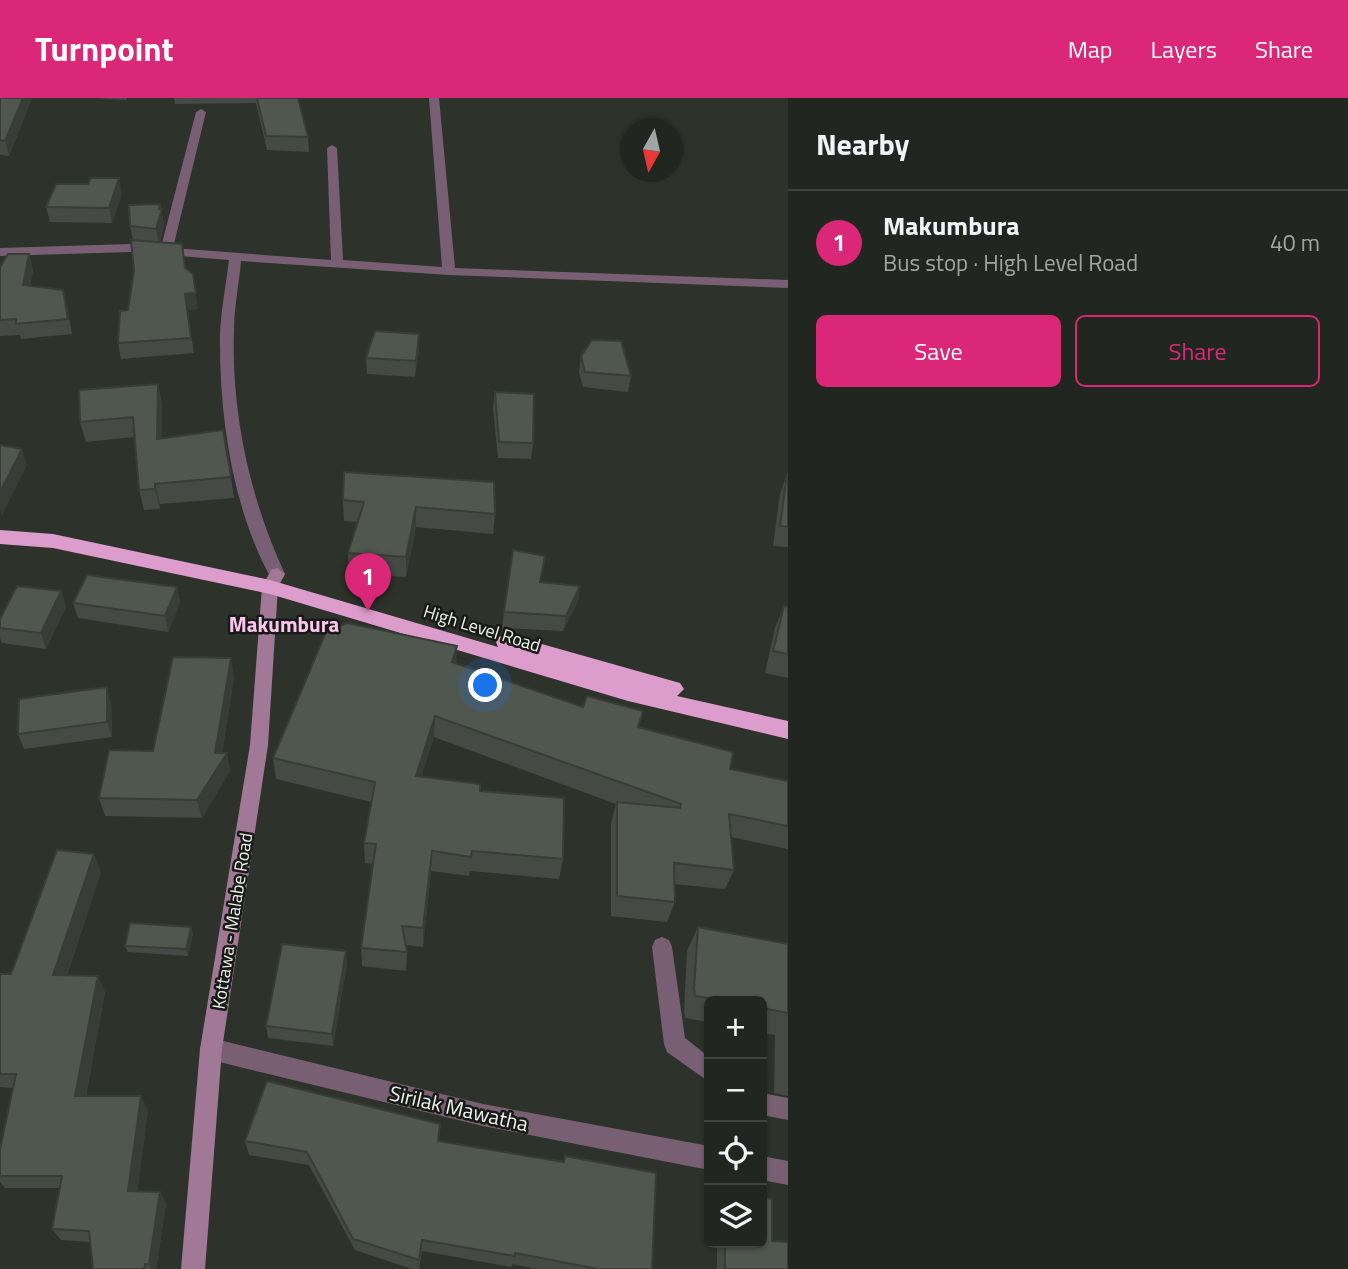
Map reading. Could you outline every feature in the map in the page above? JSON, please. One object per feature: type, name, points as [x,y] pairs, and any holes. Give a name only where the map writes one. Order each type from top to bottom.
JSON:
[{"type":"highway","name":"High Level Road","points":[[0,525],[59,529],[273,580],[633,679],[788,717]]},
{"type":"highway","name":"High Level Road","points":[[0,537],[53,541],[273,580],[628,694],[788,730]]},
{"type":"street","points":[[433,98],[449,271]]},
{"type":"street","points":[[166,251],[201,112]]},
{"type":"street","points":[[332,148],[337,264]]},
{"type":"street","points":[[0,253],[130,248],[449,271],[788,284]]},
{"type":"street","points":[[235,257],[227,334],[231,397],[246,495],[273,580]]},
{"type":"street","name":"Kottawa - Malabe Road","points":[[193,1269],[211,1049],[259,745],[273,580]]},
{"type":"street","points":[[662,947],[675,1044],[704,1067]]},
{"type":"street","name":"Sirilak Mawatha","points":[[211,1049],[483,1115],[704,1157]]},
{"type":"street","points":[[767,1105],[788,1109]]},
{"type":"street","points":[[767,1169],[788,1172]]},
{"type":"building","points":[[0,98],[23,98],[5,141],[0,140]]},
{"type":"building","points":[[257,98],[298,98],[308,137],[266,136]]},
{"type":"building","points":[[91,178],[119,178],[109,208],[46,207],[56,184],[88,184]]},
{"type":"building","points":[[160,204],[159,209],[162,209],[156,229],[130,226],[129,205]]},
{"type":"building","points":[[131,240],[182,244],[185,268],[193,274],[196,293],[185,294],[191,338],[118,343],[120,311],[128,310],[134,271]]},
{"type":"building","points":[[8,254],[29,254],[23,285],[63,290],[68,319],[16,324],[16,319],[0,320],[0,267]]},
{"type":"building","points":[[375,331],[419,334],[416,361],[366,358]]},
{"type":"building","points":[[592,340],[621,341],[631,376],[585,372],[581,356]]},
{"type":"building","points":[[158,384],[157,439],[223,430],[231,477],[155,484],[155,489],[139,490],[133,417],[80,422],[79,390]]},
{"type":"building","points":[[495,392],[534,394],[533,443],[499,442]]},
{"type":"building","points":[[0,445],[22,449],[0,492]]},
{"type":"building","points":[[344,472],[494,482],[495,514],[416,507],[406,557],[348,553],[364,502],[343,500]]},
{"type":"building","points":[[788,474],[788,527],[780,526]]},
{"type":"building","points":[[513,550],[545,556],[540,582],[580,586],[566,616],[504,612]]},
{"type":"building","points":[[87,575],[177,587],[165,616],[73,603]]},
{"type":"building","points":[[17,586],[61,591],[41,633],[0,628],[0,619]]},
{"type":"building","points":[[784,606],[788,607],[788,654],[773,651]]},
{"type":"building","points":[[347,623],[457,646],[452,662],[583,707],[587,696],[643,711],[638,727],[733,752],[730,769],[788,781],[788,826],[729,814],[734,870],[674,863],[675,902],[617,896],[617,802],[680,808],[681,804],[435,716],[416,776],[480,784],[480,791],[564,798],[563,859],[472,851],[471,857],[432,851],[423,928],[402,926],[407,952],[361,948],[376,844],[364,843],[375,782],[273,758],[326,632]]},
{"type":"building","points":[[173,657],[231,658],[215,753],[227,753],[197,800],[99,798],[109,750],[153,751]]},
{"type":"building","points":[[107,687],[107,722],[18,734],[19,699]]},
{"type":"building","points":[[57,850],[94,854],[53,975],[98,976],[75,1096],[141,1096],[128,1191],[160,1192],[149,1264],[145,1264],[144,1269],[93,1269],[89,1231],[52,1229],[62,1176],[0,1176],[0,1149],[16,1074],[0,1074],[0,974],[11,974]]},
{"type":"building","points":[[130,923],[191,927],[186,949],[125,946]]},
{"type":"building","points":[[698,927],[788,944],[788,1013],[767,1009],[767,996],[704,998],[695,996]]},
{"type":"building","points":[[282,944],[346,951],[332,1034],[266,1026]]},
{"type":"building","points":[[267,1081],[440,1124],[438,1141],[564,1162],[565,1156],[656,1173],[652,1269],[598,1269],[515,1253],[515,1256],[422,1240],[419,1260],[353,1239],[307,1152],[245,1141]]},
{"type":"building","points":[[767,1198],[772,1199],[772,1241],[788,1242],[788,1269],[725,1269],[725,1248],[767,1248]]},
{"type":"place","name":"Makumbura","points":[[368,611]]},
{"type":"district","name":"Makumbura","points":[[284,624]]}]
